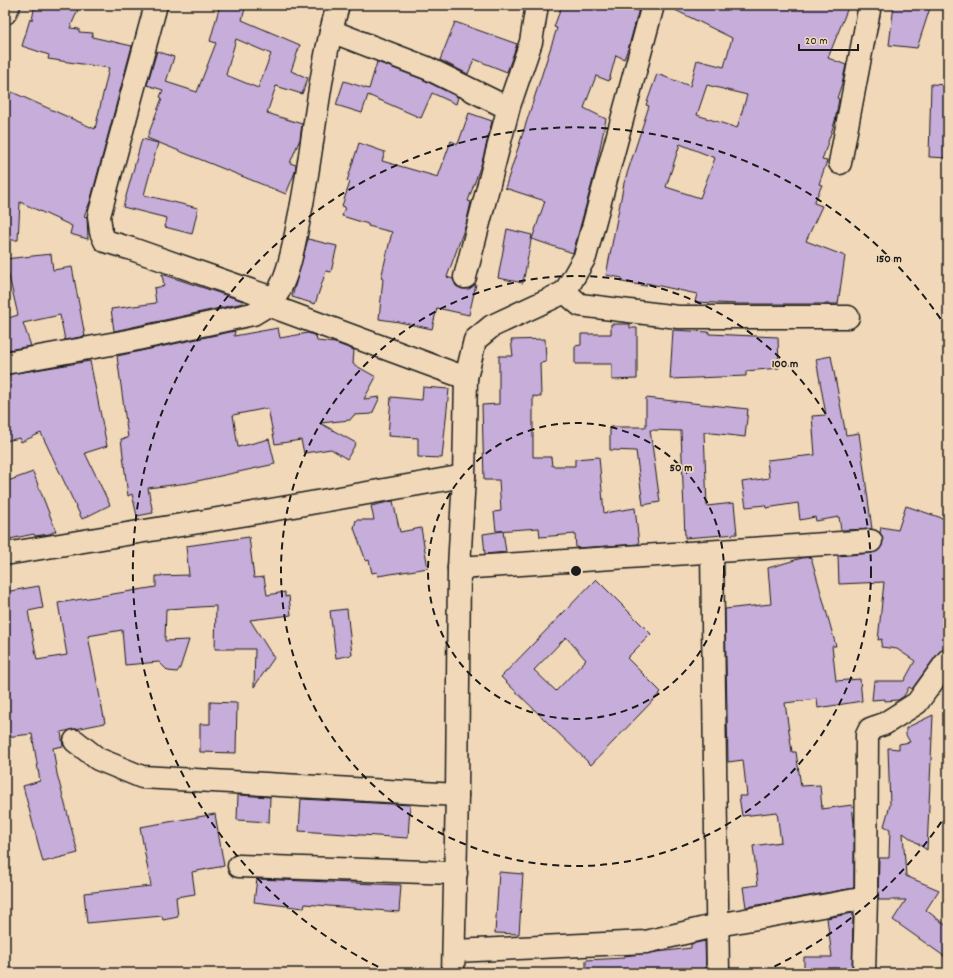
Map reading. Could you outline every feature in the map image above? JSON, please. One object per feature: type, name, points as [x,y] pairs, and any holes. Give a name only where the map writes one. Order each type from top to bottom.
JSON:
[{"type":"street","points":[[5,13],[9,5]]},
{"type":"street","points":[[156,5],[99,216],[104,241],[132,249],[466,378]]},
{"type":"street","points":[[5,363],[128,341],[253,314],[272,302],[291,258],[331,31],[338,5]]},
{"type":"street","points":[[465,277],[508,108],[530,42],[537,5]]},
{"type":"street","points":[[453,973],[456,873],[459,568],[464,476],[466,378],[475,340],[492,326],[565,292],[585,257],[653,5]]},
{"type":"street","points":[[840,163],[870,5]]},
{"type":"street","points":[[331,31],[427,68],[508,108]]},
{"type":"street","points":[[565,292],[580,305],[678,317],[848,317]]},
{"type":"street","points":[[5,554],[256,513],[464,476]]},
{"type":"street","points":[[459,568],[872,541]]},
{"type":"street","points":[[712,552],[718,973]]},
{"type":"street","points":[[864,973],[867,735],[870,729],[884,724],[917,703],[948,660]]},
{"type":"street","points":[[75,741],[98,759],[142,777],[457,795]]},
{"type":"street","points":[[239,866],[456,873]]},
{"type":"street","points":[[454,951],[646,942],[718,924],[866,898]]},
{"type":"building","points":[[35,5],[80,5],[70,28],[79,29],[79,32],[93,33],[92,37],[132,46],[90,202],[84,216],[87,217],[88,239],[70,234],[72,226],[20,202],[18,240],[5,240],[5,89],[95,129],[109,68],[48,59],[49,55],[22,46],[30,19],[32,20]]},
{"type":"building","points":[[220,5],[246,5],[242,20],[300,45],[291,71],[308,78],[302,94],[276,86],[267,113],[302,124],[300,139],[290,163],[296,165],[295,172],[286,194],[147,138],[162,98],[160,97],[163,90],[147,85],[157,51],[174,57],[166,82],[197,92],[216,43],[210,41]],"holes":[[[236,39],[271,54],[258,88],[226,75]]]},
{"type":"building","points":[[562,5],[640,5],[624,59],[616,55],[609,81],[596,76],[584,108],[606,119],[595,172],[573,253],[532,239],[545,201],[505,188],[557,28],[554,27]]},
{"type":"building","points":[[665,5],[849,5],[828,58],[846,65],[837,98],[839,99],[835,121],[822,160],[827,161],[819,184],[822,185],[814,203],[822,206],[806,241],[845,256],[838,304],[737,304],[695,302],[697,294],[646,283],[646,286],[622,282],[622,278],[606,275],[624,183],[649,106],[646,105],[657,74],[690,86],[697,60],[724,67],[732,38]],"holes":[[[707,85],[747,95],[737,128],[697,115]],[[680,144],[715,158],[700,198],[666,187]]]},
{"type":"building","points":[[894,5],[931,5],[917,48],[889,45]]},
{"type":"building","points":[[455,22],[517,44],[507,72],[474,59],[468,74],[440,60]]},
{"type":"building","points":[[377,62],[422,79],[458,97],[456,104],[432,93],[421,118],[368,95],[362,113],[336,105],[344,81],[369,89]]},
{"type":"building","points":[[931,84],[948,85],[948,158],[929,157]]},
{"type":"building","points":[[469,113],[492,121],[482,162],[468,201],[471,202],[466,224],[447,277],[453,279],[456,286],[462,289],[469,289],[476,284],[469,315],[437,308],[432,329],[379,319],[383,279],[381,278],[392,232],[368,226],[368,224],[342,216],[345,207],[342,206],[350,182],[347,181],[359,143],[385,152],[382,161],[438,177],[451,141],[458,144]]},
{"type":"building","points":[[142,139],[158,143],[144,195],[198,208],[192,234],[165,227],[167,218],[123,207]]},
{"type":"building","points":[[507,229],[532,235],[523,283],[498,278]]},
{"type":"building","points":[[308,239],[337,246],[331,272],[326,271],[315,304],[292,297]]},
{"type":"building","points":[[51,254],[53,270],[72,267],[85,336],[65,340],[60,315],[23,323],[31,346],[7,350],[5,319],[18,315],[5,259]]},
{"type":"building","points":[[162,274],[243,301],[243,303],[114,331],[111,309],[156,303],[154,288],[164,286]]},
{"type":"building","points":[[611,324],[630,324],[630,328],[637,328],[637,379],[612,380],[612,364],[575,364],[575,346],[581,345],[581,334],[611,334]]},
{"type":"building","points":[[278,328],[280,338],[308,333],[316,336],[317,341],[335,343],[354,350],[353,364],[376,377],[364,399],[380,397],[372,414],[354,415],[350,420],[320,423],[356,443],[347,459],[331,449],[304,453],[301,440],[275,444],[268,408],[233,415],[238,447],[269,439],[275,464],[188,483],[148,488],[153,513],[137,516],[132,494],[128,496],[121,439],[128,438],[117,356],[235,331],[234,336]]},
{"type":"building","points":[[673,330],[709,332],[709,334],[778,337],[779,368],[746,371],[746,376],[670,379]]},
{"type":"building","points":[[545,339],[546,362],[540,363],[541,397],[533,396],[533,457],[551,457],[552,466],[575,466],[575,459],[599,457],[604,513],[635,508],[639,544],[576,548],[575,534],[540,537],[539,528],[496,531],[494,512],[501,511],[499,480],[484,480],[482,405],[499,404],[499,356],[513,356],[511,340]]},
{"type":"building","points":[[831,356],[846,435],[859,433],[872,529],[841,530],[839,517],[816,521],[815,517],[800,520],[798,503],[766,508],[765,505],[746,507],[742,482],[769,478],[767,460],[815,455],[812,416],[826,415],[816,359]]},
{"type":"building","points":[[90,361],[107,446],[85,453],[110,505],[82,519],[41,433],[21,442],[20,438],[5,441],[5,375]]},
{"type":"building","points":[[423,387],[449,389],[442,458],[418,457],[418,438],[388,436],[391,397],[422,400]]},
{"type":"building","points":[[646,398],[748,409],[745,437],[704,432],[707,506],[734,503],[737,534],[685,538],[681,431],[650,430],[660,502],[643,505],[636,451],[610,450],[610,427],[646,427]]},
{"type":"building","points":[[33,472],[56,531],[49,534],[35,536],[34,534],[5,540],[5,482]]},
{"type":"building","points":[[393,501],[400,532],[421,528],[428,568],[378,576],[377,572],[372,573],[369,560],[366,561],[354,528],[356,520],[374,520],[371,506]]},
{"type":"building","points":[[906,506],[948,520],[948,648],[943,649],[938,653],[912,689],[909,687],[904,696],[898,700],[872,700],[874,681],[904,681],[915,661],[897,649],[881,647],[882,639],[878,640],[884,582],[839,584],[838,556],[872,553],[878,551],[882,546],[883,541],[880,533],[881,527],[898,530]]},
{"type":"building","points":[[503,531],[506,552],[485,554],[483,534]]},
{"type":"building","points":[[249,537],[254,578],[264,577],[267,595],[285,592],[285,597],[289,596],[291,615],[250,620],[274,658],[254,687],[255,649],[215,649],[216,606],[166,609],[165,641],[189,640],[180,668],[177,672],[168,671],[159,662],[125,665],[122,630],[88,636],[105,723],[61,732],[63,746],[53,748],[57,774],[78,853],[43,862],[23,786],[40,781],[32,734],[5,737],[5,592],[39,586],[43,608],[28,611],[37,660],[67,655],[58,603],[156,587],[156,576],[189,575],[186,546]]},
{"type":"building","points":[[811,557],[836,646],[832,646],[836,681],[860,679],[862,701],[818,708],[817,699],[785,703],[792,752],[796,752],[801,786],[820,785],[822,809],[852,805],[854,824],[854,888],[746,907],[743,887],[758,885],[753,846],[781,842],[777,812],[742,816],[739,796],[747,796],[743,760],[728,762],[725,609],[771,604],[768,568],[802,558]]},
{"type":"building","points":[[596,579],[651,634],[627,658],[661,692],[591,765],[501,677]],"holes":[[[566,637],[586,660],[556,691],[534,670]]]},
{"type":"building","points":[[347,609],[352,655],[336,658],[330,611]]},
{"type":"building","points":[[210,702],[237,703],[236,753],[200,752],[200,724],[210,724]]},
{"type":"building","points":[[933,715],[927,850],[903,833],[906,876],[939,890],[926,910],[948,927],[948,959],[893,920],[906,900],[878,900],[879,858],[889,858],[890,829],[884,826],[890,805],[888,748],[899,749],[899,744],[910,742],[906,735],[906,728]]},
{"type":"building","points":[[238,795],[270,797],[269,822],[237,820]]},
{"type":"building","points":[[301,799],[410,805],[408,838],[299,831]]},
{"type":"building","points":[[215,814],[224,866],[192,872],[195,894],[176,897],[178,917],[163,920],[162,916],[87,923],[84,893],[151,886],[140,827]]},
{"type":"building","points":[[499,872],[523,874],[519,934],[495,933]]},
{"type":"building","points":[[257,879],[401,885],[399,912],[305,904],[304,908],[254,902]]},
{"type":"building","points":[[853,913],[852,973],[804,973],[804,957],[832,957],[827,918]]},
{"type":"building","points":[[705,941],[706,973],[586,973],[586,960],[624,958],[624,956],[691,948],[691,944]]}]
